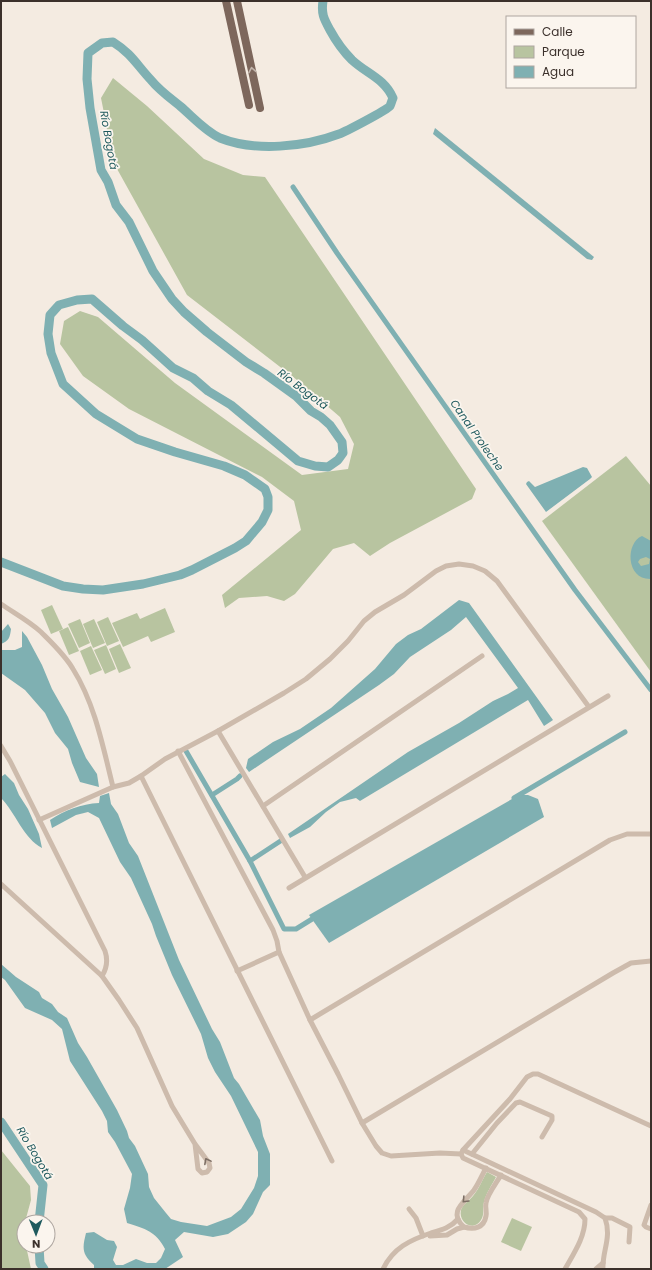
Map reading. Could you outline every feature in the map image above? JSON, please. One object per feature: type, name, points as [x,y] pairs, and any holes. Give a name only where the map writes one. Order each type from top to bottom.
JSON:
[{"type":"main road","points":[[226,1],[249,105]]},
{"type":"main road","points":[[237,1],[260,108]]},
{"type":"street","points":[[39,820],[113,787],[129,783],[158,763],[218,732],[284,693],[306,679],[330,659],[364,621],[375,612],[404,596],[436,571],[446,566],[459,564],[473,566],[485,571],[496,580],[589,707]]},
{"type":"street","points":[[1,604],[40,631],[57,648],[72,667],[86,691],[113,787]]},
{"type":"street","points":[[263,806],[482,656]]},
{"type":"street","points":[[289,888],[608,696]]},
{"type":"street","points":[[218,732],[305,877]]},
{"type":"street","points":[[1,746],[10,761],[105,951],[107,964],[102,976]]},
{"type":"street","points":[[178,752],[273,930],[279,952],[310,1020],[362,1123],[376,1146],[382,1153],[391,1156],[462,1152],[472,1154],[596,1212],[605,1218],[608,1225],[608,1240],[603,1269]]},
{"type":"street","points":[[141,776],[332,1161]]},
{"type":"street","points":[[310,1020],[610,840],[627,834],[651,834]]},
{"type":"street","points":[[1,884],[102,976],[137,1028],[172,1106],[195,1144],[209,1163],[210,1168],[208,1172],[202,1173],[198,1168],[195,1144]]},
{"type":"street","points":[[237,971],[279,952]]},
{"type":"street","points":[[362,1123],[613,973],[631,963],[651,961]]},
{"type":"street","points":[[462,1152],[491,1121],[528,1077],[533,1074],[538,1074],[651,1126]]},
{"type":"street","points":[[472,1154],[497,1123],[516,1103],[520,1102],[552,1116],[552,1120],[542,1137]]},
{"type":"street","points":[[462,1152],[463,1158],[579,1212],[585,1219],[585,1228],[565,1269]]},
{"type":"street","points":[[464,1227],[458,1219],[457,1213],[459,1207],[474,1189],[486,1168]]},
{"type":"street","points":[[423,1236],[447,1235],[464,1227],[476,1228],[481,1225],[485,1221],[487,1215],[486,1203],[501,1175]]},
{"type":"street","points":[[651,1205],[644,1225],[651,1229]]},
{"type":"street","points":[[409,1209],[416,1218],[423,1236]]},
{"type":"street","points":[[605,1218],[612,1218],[630,1227],[629,1242]]},
{"type":"street","points":[[383,1269],[392,1254],[400,1247],[410,1241],[445,1229],[454,1224],[458,1219]]},
{"type":"street","points":[[596,1269],[603,1262]]},
{"type":"green space","points":[[113,78],[147,106],[204,159],[243,175],[265,177],[476,489],[472,499],[390,543],[370,556],[354,543],[333,549],[295,594],[284,601],[267,596],[239,598],[225,608],[222,595],[301,530],[294,501],[262,477],[129,409],[83,376],[60,344],[64,321],[80,311],[98,317],[175,383],[302,475],[348,469],[354,444],[340,417],[297,380],[187,295],[111,158],[101,98]]},
{"type":"green space","points":[[626,456],[651,486],[651,672],[542,521]]},
{"type":"green space","points":[[52,605],[63,629],[51,634],[41,610]]},
{"type":"green space","points":[[165,608],[175,632],[151,642],[148,636],[123,647],[112,623],[137,613],[140,619]]},
{"type":"green space","points":[[108,617],[119,641],[107,646],[97,622]]},
{"type":"green space","points":[[80,619],[90,643],[79,648],[68,624]]},
{"type":"green space","points":[[94,619],[105,643],[93,648],[83,624]]},
{"type":"green space","points":[[68,627],[79,651],[69,655],[59,631]]},
{"type":"green space","points":[[120,644],[131,668],[119,673],[109,649]]},
{"type":"green space","points":[[106,645],[116,669],[105,674],[94,650]]},
{"type":"green space","points":[[91,646],[102,670],[90,675],[80,651]]},
{"type":"green space","points":[[1,1150],[30,1186],[31,1200],[27,1214],[16,1214],[16,1254],[28,1254],[31,1269],[1,1269]]},
{"type":"green space","points":[[487,1172],[496,1177],[483,1204],[481,1220],[478,1224],[471,1226],[462,1219],[461,1210],[475,1193]]},
{"type":"green space","points":[[512,1218],[532,1227],[521,1251],[501,1242]]},
{"type":"water","points":[[435,128],[594,257],[592,260],[587,259],[433,134]]},
{"type":"water","points":[[583,467],[587,468],[592,477],[546,512],[526,484],[529,481],[535,487]]},
{"type":"water","points":[[642,536],[651,541],[651,579],[643,578],[637,574],[633,568],[631,553],[636,540]],"holes":[[[646,557],[650,559],[649,564],[641,566],[638,562],[640,559]]]},
{"type":"water","points":[[459,600],[469,603],[553,720],[544,726],[528,700],[360,801],[356,798],[340,802],[326,812],[310,827],[290,838],[288,834],[408,752],[459,723],[493,701],[518,688],[466,617],[451,630],[410,657],[394,674],[379,685],[249,772],[246,768],[248,759],[273,742],[300,729],[331,708],[375,669],[396,644],[408,635],[421,629]]},
{"type":"water","points":[[8,624],[11,629],[10,636],[6,642],[1,644],[1,632]]},
{"type":"water","points":[[22,631],[27,637],[42,665],[52,689],[68,717],[86,758],[97,774],[99,787],[80,782],[68,749],[55,733],[45,713],[25,690],[1,673],[1,650],[15,650],[22,647]]},
{"type":"water","points":[[5,774],[14,783],[19,795],[28,809],[39,834],[42,848],[25,832],[1,798],[1,777]]},
{"type":"water","points":[[109,793],[111,804],[118,814],[129,843],[138,856],[179,960],[212,1029],[220,1042],[234,1078],[260,1120],[263,1136],[270,1154],[270,1185],[263,1192],[253,1214],[246,1222],[228,1234],[213,1237],[184,1232],[175,1240],[183,1257],[165,1269],[94,1269],[94,1265],[87,1258],[84,1251],[86,1233],[94,1232],[107,1240],[114,1241],[117,1247],[113,1260],[116,1265],[123,1265],[136,1259],[147,1263],[156,1263],[161,1258],[165,1249],[154,1234],[145,1229],[127,1223],[124,1209],[132,1174],[108,1132],[107,1121],[102,1111],[70,1061],[62,1029],[52,1020],[25,1008],[5,980],[1,977],[1,964],[16,977],[39,992],[42,998],[52,1004],[58,1012],[67,1018],[78,1043],[117,1110],[129,1138],[135,1146],[148,1174],[149,1187],[154,1198],[171,1219],[207,1226],[231,1217],[241,1209],[254,1188],[258,1176],[258,1152],[231,1096],[215,1072],[208,1058],[201,1034],[172,975],[152,924],[131,878],[120,862],[99,818],[88,812],[76,815],[52,828],[50,820],[56,816],[67,810],[80,806],[99,803],[100,796]]},
{"type":"water","points":[[519,795],[528,795],[538,799],[544,817],[329,943],[309,915]]},
{"type":"waterway","name":"Río Bogotá","points":[[1,562],[63,586],[103,590],[143,584],[180,575],[235,548],[246,541],[262,522],[268,510],[268,497],[265,489],[245,475],[224,466],[137,439],[96,414],[63,384],[51,353],[48,334],[50,315],[59,305],[77,300],[92,299],[123,326],[142,340],[173,368],[193,378],[208,391],[231,405],[298,461],[315,466],[328,467],[338,460],[343,453],[342,442],[330,425],[311,411],[296,396],[246,362],[207,332],[184,312],[172,299],[153,271],[129,222],[116,205],[108,182],[101,170],[90,108],[87,79],[88,53],[102,43],[113,42],[129,55],[161,91],[204,128],[220,138],[249,145],[264,146],[296,145],[326,138],[343,132],[382,112],[390,106],[393,98],[380,81],[352,60],[340,46],[325,19],[322,9],[323,1]]},
{"type":"waterway","name":"Canal Proleche","points":[[293,187],[337,253],[575,590],[651,690]]},
{"type":"waterway","points":[[514,798],[625,732]]},
{"type":"waterway","points":[[186,751],[250,861],[284,929],[296,929],[317,916]]},
{"type":"waterway","points":[[212,795],[240,776]]},
{"type":"waterway","points":[[250,861],[282,840]]},
{"type":"waterway","name":"Río Bogotá","points":[[1,1122],[43,1185],[40,1214]]},
{"type":"waterway","name":"Río Bogotá","points":[[39,1254],[40,1263],[44,1269]]}]
